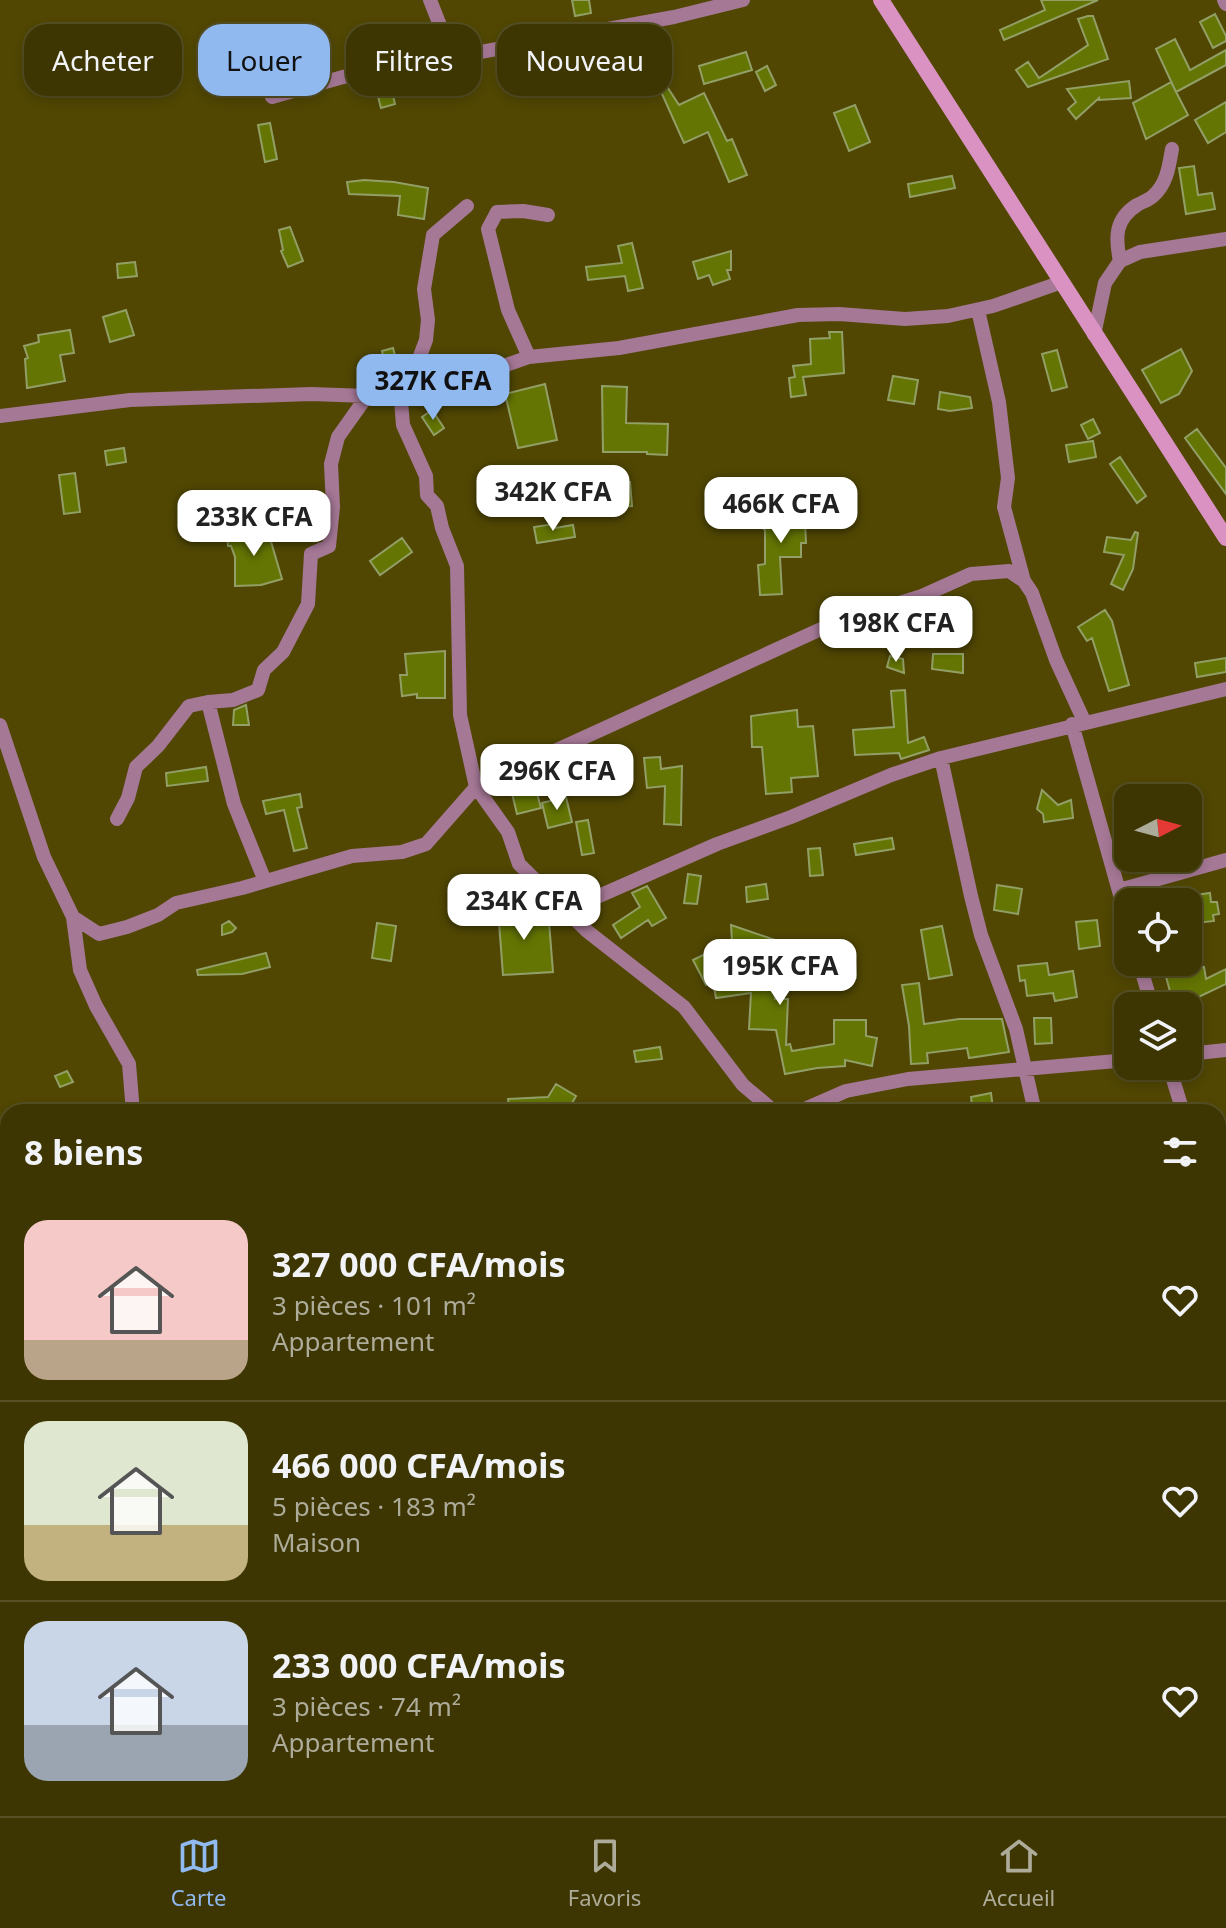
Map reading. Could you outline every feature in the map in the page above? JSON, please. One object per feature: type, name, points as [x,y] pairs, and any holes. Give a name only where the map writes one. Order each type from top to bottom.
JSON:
[{"type":"street","points":[[430,0],[439,24]]},
{"type":"street","points":[[481,53],[674,17],[743,0]]},
{"type":"street","points":[[881,0],[1226,538]]},
{"type":"street","points":[[272,97],[346,76]]},
{"type":"street","points":[[1120,261],[1116,241],[1120,219],[1154,195],[1167,175],[1172,149]]},
{"type":"street","points":[[415,383],[426,340],[428,320],[424,289],[433,235],[467,206]]},
{"type":"street","points":[[529,357],[508,310],[488,229],[497,212],[523,211],[548,215]]},
{"type":"street","points":[[1094,335],[1105,283],[1120,261],[1140,252],[1226,239]]},
{"type":"street","points":[[0,416],[130,400],[311,394],[367,396],[408,389],[430,378],[486,372],[529,357],[619,348],[798,315],[839,314],[905,319],[948,316],[978,310],[1062,282]]},
{"type":"street","points":[[978,310],[999,402],[1008,478],[1004,507],[1024,581],[1032,593],[1079,724],[1119,888]]},
{"type":"street","points":[[400,389],[403,425],[426,476],[427,495],[437,506],[457,566],[460,715],[476,787],[508,832],[519,864],[565,911],[684,1007],[743,1085],[766,1104]]},
{"type":"street","points":[[117,819],[128,798],[136,767],[158,746],[189,706],[233,700],[258,690],[264,670],[283,652],[308,604],[311,554],[329,546],[333,507],[331,464],[338,437],[367,396]]},
{"type":"street","points":[[73,917],[99,934],[158,915],[176,903],[352,856],[402,852],[426,844],[476,787],[832,624],[922,596],[971,574],[1009,571],[1024,581]]},
{"type":"street","points":[[565,911],[717,844],[941,758],[1226,689]]},
{"type":"street","points":[[208,702],[234,804],[265,881]]},
{"type":"street","points":[[0,725],[44,857],[73,917],[80,970],[96,1006],[129,1064],[132,1104]]},
{"type":"street","points":[[941,758],[981,935],[1016,1029],[1033,1104]]},
{"type":"street","points":[[1126,888],[1226,860]]},
{"type":"street","points":[[1202,1053],[1226,1050]]},
{"type":"street","points":[[814,1104],[866,1086],[908,1079],[1114,1061]]},
{"type":"street","points":[[1173,1080],[1181,1104]]},
{"type":"building","points":[[572,0],[589,0],[591,13],[575,16]]},
{"type":"building","points":[[1041,0],[1098,0],[1004,40],[1000,30],[1045,10]]},
{"type":"building","points":[[1215,14],[1226,41],[1213,48],[1200,22]]},
{"type":"building","points":[[1093,16],[1108,59],[1028,87],[1016,70],[1028,62],[1039,78],[1088,45],[1078,19]]},
{"type":"building","points":[[1175,39],[1190,70],[1226,50],[1226,65],[1176,92],[1156,49]]},
{"type":"building","points":[[746,52],[752,70],[704,84],[699,66]]},
{"type":"building","points":[[767,66],[776,85],[765,91],[756,72]]},
{"type":"building","points":[[1129,81],[1131,98],[1099,98],[1076,119],[1068,109],[1076,102],[1067,89]]},
{"type":"building","points":[[1171,82],[1188,115],[1146,139],[1133,103]]},
{"type":"building","points":[[704,93],[727,141],[732,139],[747,175],[729,182],[708,132],[684,143],[663,96],[672,94],[679,105]]},
{"type":"building","points":[[378,96],[393,96],[395,104],[381,108]]},
{"type":"building","points":[[1226,102],[1226,132],[1208,143],[1195,120]]},
{"type":"building","points":[[855,105],[870,142],[849,151],[834,113]]},
{"type":"building","points":[[270,123],[277,159],[265,162],[258,125]]},
{"type":"building","points":[[1194,166],[1198,195],[1212,193],[1215,209],[1186,214],[1179,168]]},
{"type":"building","points":[[952,176],[955,188],[910,197],[908,184]]},
{"type":"building","points":[[364,180],[428,188],[424,219],[398,215],[400,196],[349,194],[347,182]]},
{"type":"building","points":[[290,227],[303,261],[288,267],[281,251],[279,230]]},
{"type":"building","points":[[632,243],[643,288],[628,291],[625,276],[588,280],[586,267],[622,263],[618,246]]},
{"type":"building","points":[[731,251],[731,270],[727,270],[730,279],[713,285],[709,275],[698,279],[693,262]]},
{"type":"building","points":[[135,262],[137,276],[118,278],[117,264]]},
{"type":"building","points":[[126,310],[134,335],[110,342],[103,317]]},
{"type":"building","points":[[70,330],[74,353],[60,355],[65,381],[27,388],[25,359],[28,358],[24,346],[39,342],[38,335]]},
{"type":"building","points":[[829,332],[842,332],[844,373],[803,377],[806,395],[791,397],[789,378],[795,377],[793,366],[811,364],[810,339],[830,338]]},
{"type":"building","points":[[393,348],[398,366],[386,369],[382,351]]},
{"type":"building","points":[[1181,349],[1192,371],[1179,394],[1161,403],[1142,370]]},
{"type":"building","points":[[1057,350],[1067,387],[1052,391],[1042,354]]},
{"type":"building","points":[[893,376],[918,380],[914,404],[888,400]]},
{"type":"building","points":[[545,384],[557,440],[518,448],[505,394]]},
{"type":"building","points":[[602,386],[627,387],[626,423],[668,424],[667,455],[603,452]]},
{"type":"building","points":[[940,392],[970,397],[972,408],[938,409]]},
{"type":"building","points":[[432,410],[444,428],[434,435],[422,417]]},
{"type":"building","points":[[1093,419],[1100,433],[1088,439],[1081,425]]},
{"type":"building","points":[[1197,429],[1226,468],[1226,494],[1185,438]]},
{"type":"building","points":[[1093,441],[1096,457],[1069,462],[1066,445]]},
{"type":"building","points":[[124,448],[126,462],[107,465],[105,451]]},
{"type":"building","points":[[1120,457],[1146,496],[1137,503],[1110,464]]},
{"type":"building","points":[[75,473],[80,512],[64,514],[59,475]]},
{"type":"building","points":[[630,482],[632,506],[604,508],[602,485]]},
{"type":"building","points":[[804,499],[806,543],[801,543],[801,557],[780,557],[782,594],[760,595],[758,565],[765,564],[765,531],[760,522]]},
{"type":"building","points":[[554,524],[555,528],[573,525],[575,537],[537,543],[534,527]]},
{"type":"building","points":[[267,528],[282,579],[261,585],[235,586],[235,557],[231,546],[228,546],[227,534]]},
{"type":"building","points":[[1135,532],[1138,533],[1133,569],[1123,590],[1111,584],[1124,555],[1104,552],[1107,537],[1131,540]]},
{"type":"building","points":[[402,538],[412,552],[380,575],[370,561]]},
{"type":"building","points":[[1105,610],[1112,621],[1129,685],[1109,691],[1092,638],[1087,641],[1078,627]]},
{"type":"building","points":[[445,651],[445,698],[417,698],[417,694],[402,696],[400,675],[407,675],[405,654]]},
{"type":"building","points":[[933,654],[963,654],[963,673],[932,669]]},
{"type":"building","points":[[890,656],[903,659],[904,673],[887,667]]},
{"type":"building","points":[[1226,658],[1226,672],[1197,677],[1195,663]]},
{"type":"building","points":[[905,690],[908,743],[924,737],[929,750],[901,759],[899,753],[855,755],[853,730],[894,727],[891,691]]},
{"type":"building","points":[[246,705],[249,725],[233,725],[234,710]]},
{"type":"building","points":[[797,710],[798,727],[813,726],[818,776],[791,778],[792,792],[766,794],[762,747],[752,747],[751,716]]},
{"type":"building","points":[[660,757],[661,769],[682,766],[681,825],[664,824],[665,786],[647,788],[644,758]]},
{"type":"building","points":[[206,767],[208,781],[167,786],[166,773]]},
{"type":"building","points":[[533,779],[541,808],[517,814],[510,785]]},
{"type":"building","points":[[1042,790],[1058,805],[1071,800],[1073,818],[1044,822],[1043,814],[1037,809]]},
{"type":"building","points":[[300,794],[302,807],[297,808],[307,848],[294,851],[284,810],[266,814],[263,801]]},
{"type":"building","points":[[566,797],[572,822],[548,828],[542,803]]},
{"type":"building","points":[[588,820],[594,853],[582,855],[576,822]]},
{"type":"building","points":[[892,838],[894,849],[856,855],[854,844]]},
{"type":"building","points":[[820,848],[823,875],[810,876],[808,849]]},
{"type":"building","points":[[688,874],[701,876],[697,904],[684,903]]},
{"type":"building","points":[[766,884],[768,899],[747,902],[746,887]]},
{"type":"building","points":[[997,885],[1022,889],[1018,914],[994,910]]},
{"type":"building","points":[[647,886],[666,918],[652,926],[648,920],[621,938],[613,925],[640,907],[632,893]]},
{"type":"building","points":[[1210,893],[1211,902],[1217,902],[1219,914],[1213,915],[1214,921],[1202,922],[1202,894]]},
{"type":"building","points":[[536,904],[538,924],[549,922],[553,972],[503,975],[498,909]]},
{"type":"building","points":[[1097,920],[1100,946],[1079,949],[1076,922]]},
{"type":"building","points":[[229,921],[236,928],[222,935],[222,925]]},
{"type":"building","points":[[377,923],[396,926],[391,961],[372,958]]},
{"type":"building","points":[[731,925],[778,941],[774,955],[742,945],[742,979],[774,978],[775,999],[788,999],[786,1045],[790,1044],[792,1051],[834,1044],[834,1020],[866,1020],[866,1036],[877,1038],[872,1066],[845,1060],[845,1066],[785,1074],[776,1030],[749,1029],[751,993],[716,998],[713,982],[706,985],[693,960],[732,941]]},
{"type":"building","points":[[942,926],[952,975],[929,979],[921,930]]},
{"type":"building","points":[[266,953],[270,967],[242,974],[198,975],[197,970]]},
{"type":"building","points":[[855,962],[856,978],[844,979],[805,966]]},
{"type":"building","points":[[1047,963],[1049,975],[1073,971],[1077,997],[1055,1001],[1053,993],[1027,996],[1025,980],[1020,981],[1018,966]]},
{"type":"building","points":[[1202,967],[1206,979],[1226,969],[1226,984],[1202,995],[1202,992],[1170,992],[1166,976],[1202,976]]},
{"type":"building","points":[[919,983],[924,1024],[959,1019],[1002,1019],[1009,1052],[969,1058],[967,1048],[927,1053],[928,1063],[911,1064],[902,985]]},
{"type":"building","points":[[1034,1018],[1051,1018],[1052,1043],[1035,1044]]},
{"type":"building","points":[[660,1047],[662,1059],[636,1062],[634,1051]]},
{"type":"building","points":[[67,1071],[73,1082],[60,1087],[55,1076]]},
{"type":"building","points":[[556,1084],[576,1096],[572,1104],[509,1104],[508,1099],[548,1097]]},
{"type":"building","points":[[991,1093],[992,1104],[972,1104],[971,1097]]}]
